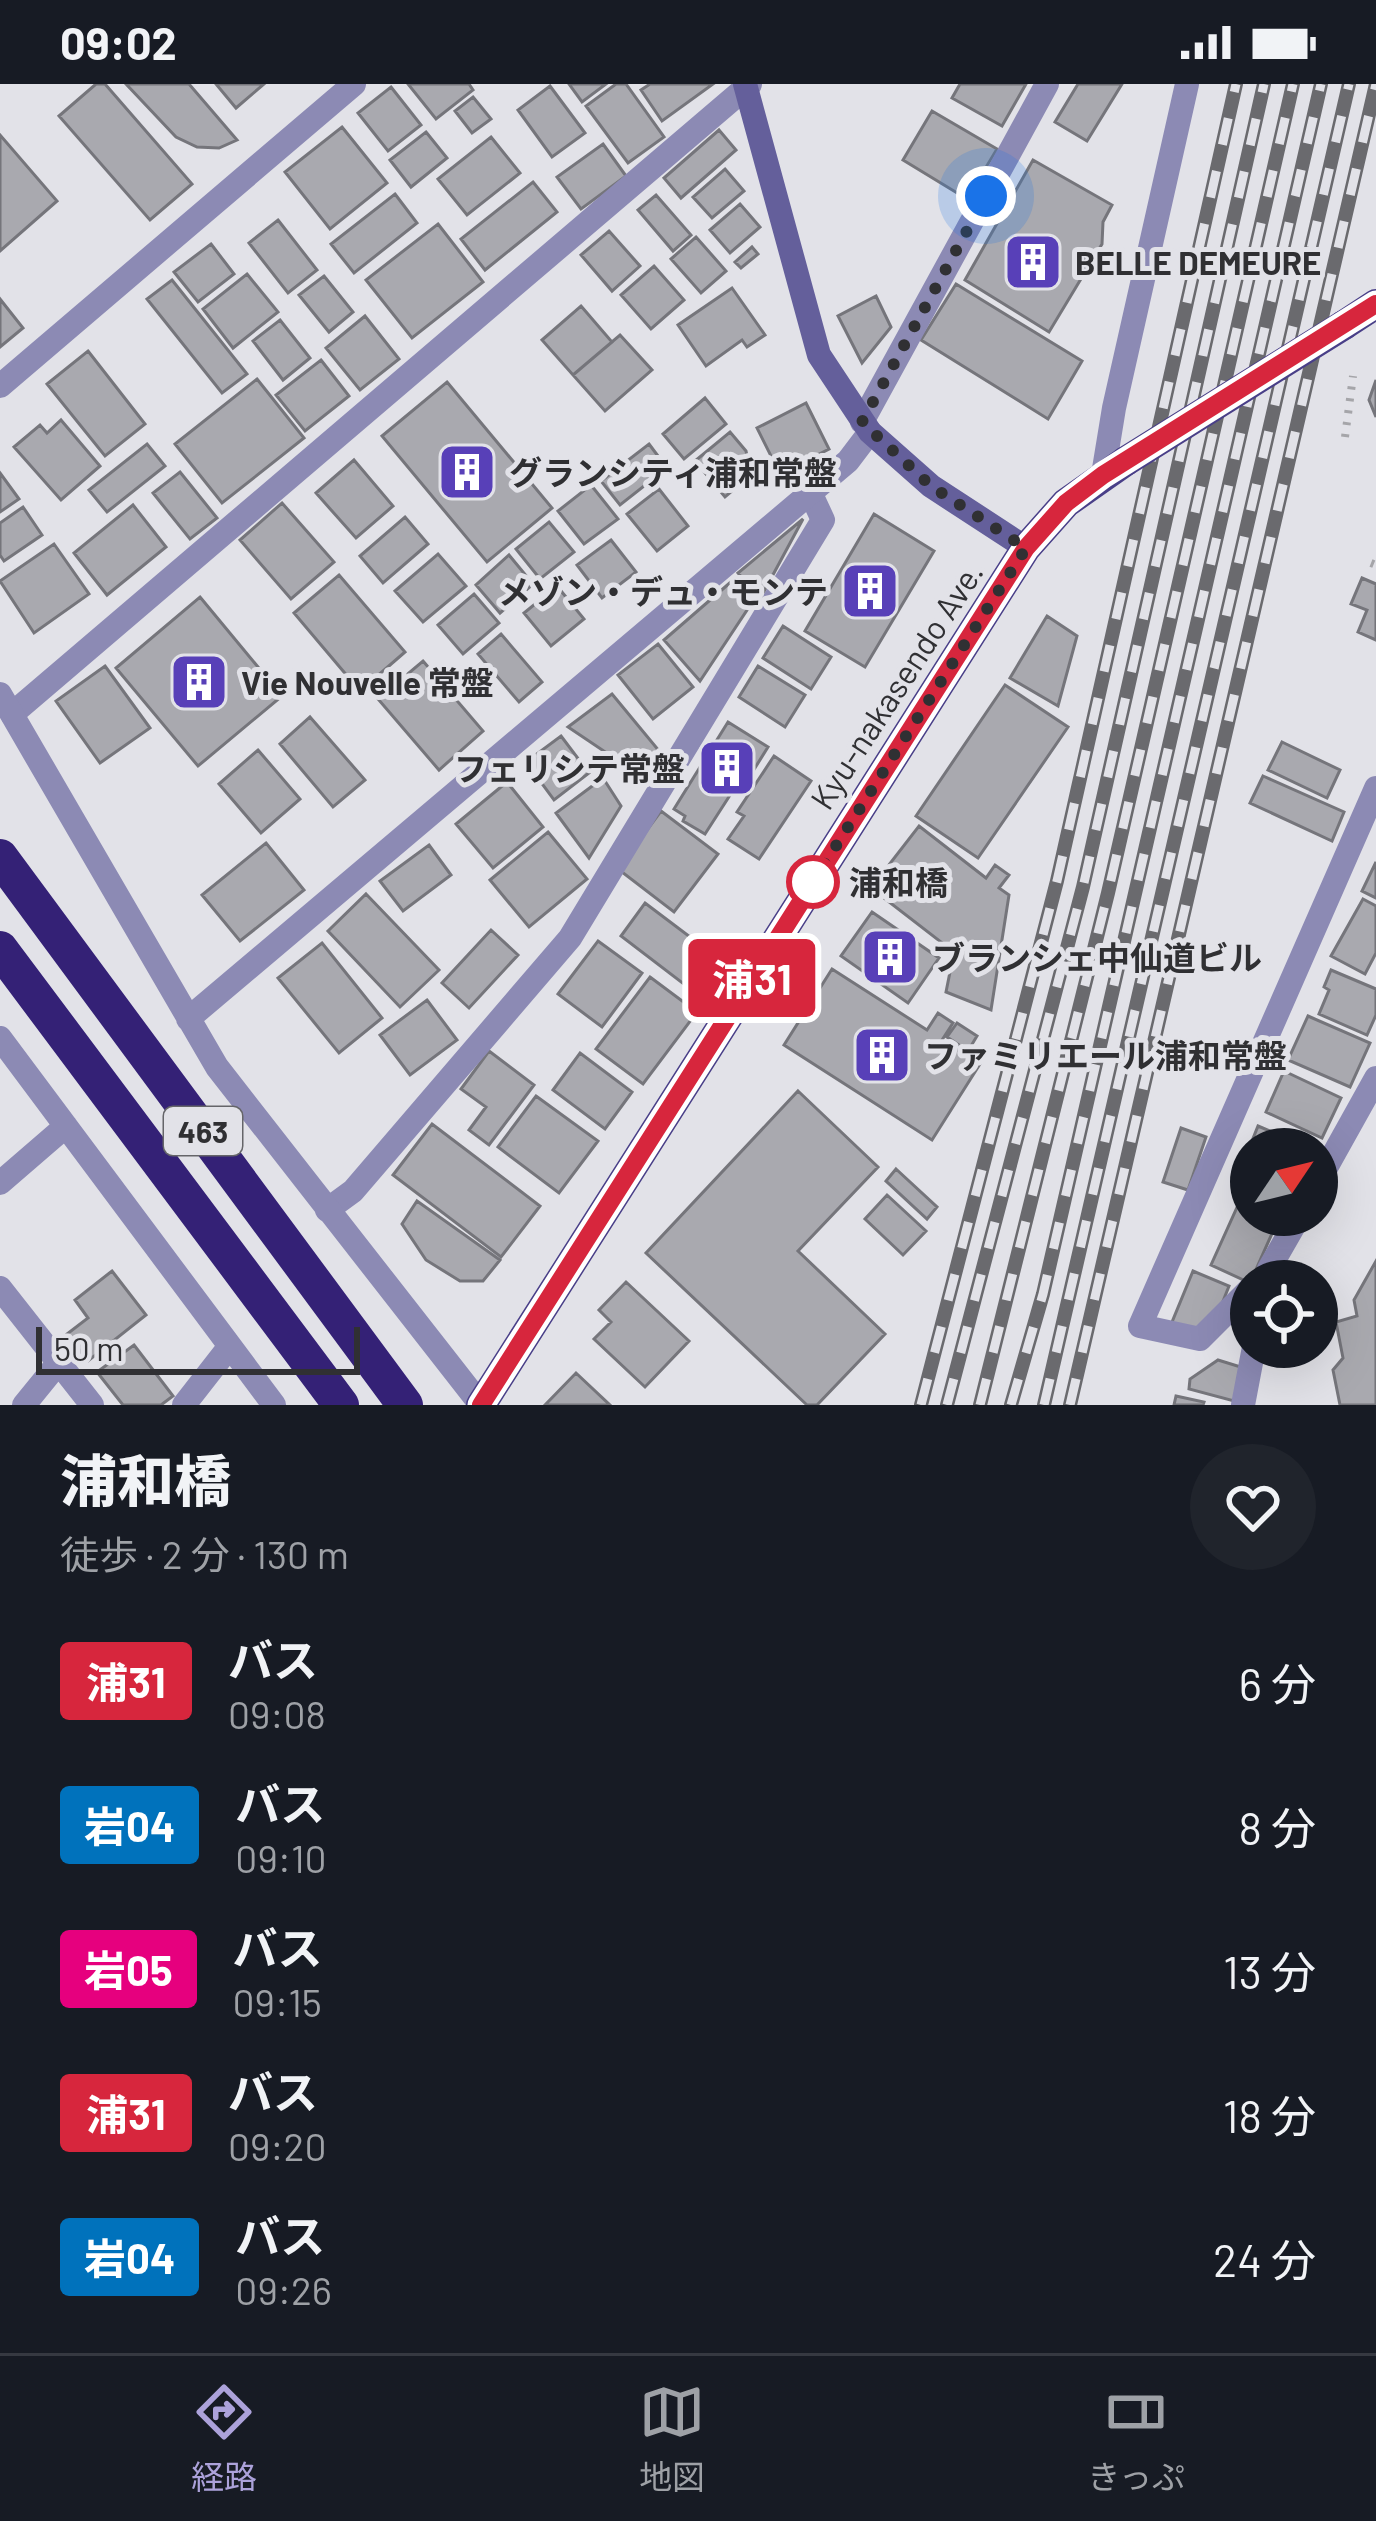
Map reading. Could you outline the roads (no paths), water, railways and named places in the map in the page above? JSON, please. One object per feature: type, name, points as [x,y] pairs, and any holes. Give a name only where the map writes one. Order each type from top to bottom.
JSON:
[{"type":"highway","name":"463","points":[[0,857],[405,1405]]},
{"type":"highway","name":"463","points":[[0,949],[341,1405]]},
{"type":"main road","name":"Kyu-nakasendo Ave.","points":[[481,1405],[1026,548],[1066,503],[1115,468],[1376,304]]},
{"type":"street","points":[[0,386],[354,84]]},
{"type":"street","points":[[188,1019],[848,461],[1047,84]]},
{"type":"street","points":[[1115,468],[1114,407],[1187,84]]},
{"type":"street","points":[[481,1405],[217,1066],[6,704],[747,85],[819,355],[866,427],[931,486],[1026,548]]},
{"type":"street","points":[[327,1210],[353,1191],[570,938],[823,520],[810,492]]},
{"type":"street","points":[[1230,1309],[1200,1339],[1140,1326],[1376,788]]},
{"type":"street","points":[[0,1038],[274,1405]]},
{"type":"street","points":[[1338,1146],[1376,1078]]},
{"type":"street","points":[[0,1183],[66,1126]]},
{"type":"street","points":[[0,1288],[92,1405]]},
{"type":"street","points":[[184,1405],[230,1346]]},
{"type":"street","points":[[24,1405],[59,1362]]},
{"type":"street","points":[[1243,1405],[1250,1368]]},
{"type":"railway","points":[[921,1405],[1057,881],[1236,84]]},
{"type":"railway","points":[[947,1405],[1083,887],[1264,84]]},
{"type":"railway","points":[[980,1405],[1108,893],[1293,84]]},
{"type":"railway","points":[[1011,1405],[1043,1294],[1321,84]]},
{"type":"railway","points":[[1044,1405],[1349,84]]},
{"type":"railway","points":[[1070,1405],[1376,84]]},
{"type":"place","name":"BELLE DEMEURE","points":[[1033,262]]},
{"type":"place","name":"グランシティ浦和常盤","points":[[467,472]]},
{"type":"place","name":"メゾン・デュ・モンテ","points":[[870,591]]},
{"type":"place","name":"Vie Nouvelle 常盤","points":[[199,682]]},
{"type":"place","name":"フェリシテ常盤","points":[[727,768]]},
{"type":"place","name":"浦和橋","points":[[813,882]]},
{"type":"place","name":"ブランシェ中仙道ビル","points":[[890,957]]},
{"type":"place","name":"ファミリエール浦和常盤","points":[[882,1055]]}]
